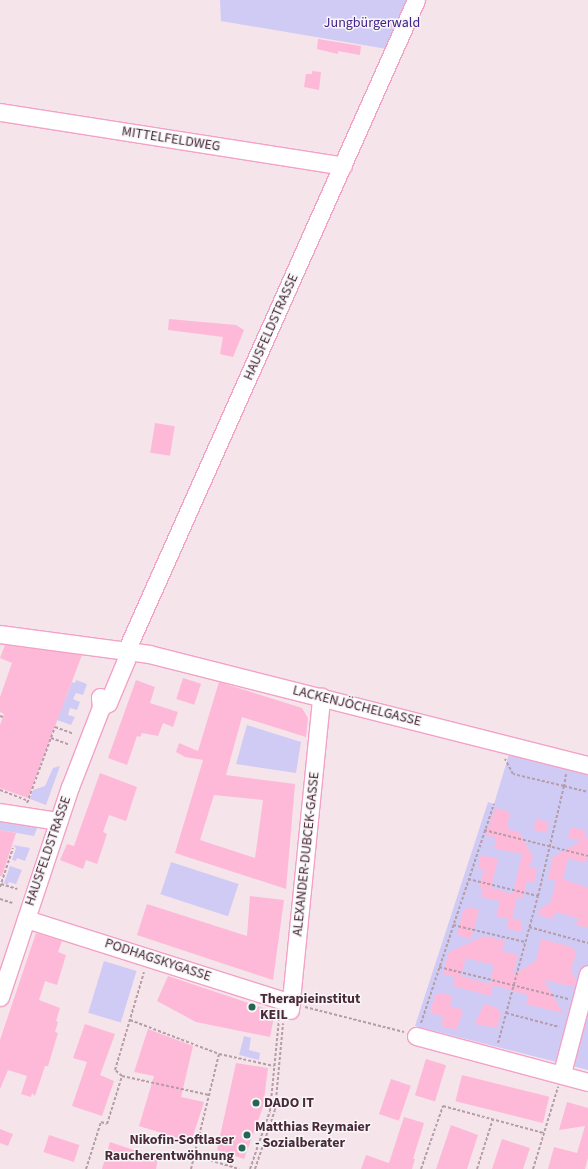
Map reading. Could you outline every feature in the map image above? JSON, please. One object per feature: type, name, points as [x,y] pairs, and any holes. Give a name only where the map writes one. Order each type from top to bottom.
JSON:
[{"type":"street","name":"HAUSFELDSTRASSE","points":[[0,997],[8,948],[26,919],[58,821],[101,707],[108,703],[126,660],[125,652],[416,0]]},
{"type":"street","name":"MITTELFELDWEG","points":[[0,112],[342,166]]},
{"type":"street","name":"LACKENJÖCHELGASSE","points":[[0,634],[125,652],[216,670],[588,765]]},
{"type":"street","name":"ALEXANDER-DUBCEK-GASSE","points":[[287,1004],[321,697]]},
{"type":"street","points":[[0,812],[29,806],[58,821]]},
{"type":"street","name":"PODHAGSKYGASSE","points":[[26,919],[287,1004]]},
{"type":"street","points":[[562,1073],[588,974]]},
{"type":"street","points":[[418,1031],[588,1082]]},
{"type":"path","points":[[0,790],[29,806],[55,728],[74,734]]},
{"type":"path","points":[[51,738],[70,745]]},
{"type":"path","points":[[502,743],[508,769],[513,774],[588,792]]},
{"type":"path","points":[[494,1054],[515,985],[538,896],[569,760]]},
{"type":"path","points":[[250,1169],[270,1111],[274,1066],[287,1004],[418,1031],[484,830],[494,804]]},
{"type":"path","points":[[484,830],[588,856]]},
{"type":"path","points":[[14,848],[0,885],[17,890]]},
{"type":"path","points":[[468,879],[538,896]]},
{"type":"path","points":[[0,899],[12,903]]},
{"type":"path","points":[[453,925],[525,942]]},
{"type":"path","points":[[529,927],[588,943]]},
{"type":"path","points":[[147,964],[115,1070],[122,1076],[210,1095]]},
{"type":"path","points":[[439,968],[581,1002]]},
{"type":"path","points":[[506,1013],[573,1030]]},
{"type":"path","points":[[130,1020],[219,1054],[274,1066]]},
{"type":"path","points":[[191,1169],[196,1156],[219,1054]]},
{"type":"path","points":[[533,1169],[562,1073]]},
{"type":"path","points":[[86,1169],[100,1122],[107,1124],[122,1076]]},
{"type":"path","points":[[421,1169],[443,1106],[544,1134]]},
{"type":"path","points":[[477,1169],[493,1119]]},
{"type":"path","points":[[196,1156],[239,1169]]},
{"type":"green space","name":"Jungbürgerwald","points":[[220,0],[409,0],[387,49],[221,21]]},
{"type":"green space","points":[[76,680],[87,684],[83,695],[76,693],[73,699],[80,702],[77,710],[70,708],[68,715],[75,717],[71,725],[57,720],[72,682],[75,683]]},
{"type":"green space","points":[[247,725],[301,742],[296,773],[236,764]]},
{"type":"green space","points":[[510,751],[588,769],[588,1070],[415,1026],[488,802],[494,804]]},
{"type":"green space","points":[[60,766],[46,805],[30,799],[33,790],[45,786],[53,768]]},
{"type":"green space","points":[[0,814],[40,821],[34,836],[0,830]]},
{"type":"green space","points":[[13,845],[30,848],[25,861],[17,858],[16,861],[12,860],[16,848]]},
{"type":"green space","points":[[171,862],[239,884],[228,916],[160,894]]},
{"type":"green space","points":[[10,866],[22,870],[16,884],[9,882],[7,885],[4,883]]},
{"type":"green space","points":[[104,961],[137,971],[121,1023],[88,1013]]},
{"type":"green space","points":[[244,1036],[251,1038],[249,1050],[260,1053],[259,1060],[239,1055]]},
{"type":"building","points":[[318,39],[361,46],[360,55],[338,51],[338,54],[317,49]]},
{"type":"building","points":[[312,71],[321,72],[319,90],[304,87],[306,74],[312,74]]},
{"type":"building","points":[[169,319],[236,325],[244,330],[233,357],[220,354],[223,337],[168,330]]},
{"type":"building","points":[[155,423],[175,426],[170,456],[150,453]]},
{"type":"building","points":[[5,645],[82,655],[28,798],[0,788],[0,725],[4,714],[0,712],[0,697],[12,663],[0,658]]},
{"type":"building","points":[[183,678],[201,684],[194,705],[176,699]]},
{"type":"building","points":[[136,680],[155,687],[150,703],[178,712],[173,727],[163,723],[158,736],[142,733],[140,737],[137,736],[127,765],[108,758]]},
{"type":"building","points":[[219,682],[302,708],[308,718],[306,737],[242,717],[226,775],[295,784],[286,889],[175,853],[203,760],[185,757],[176,752],[179,743],[198,751]],"holes":[[[214,795],[263,800],[255,858],[200,840]]]},
{"type":"building","points":[[100,773],[137,787],[126,821],[109,815],[103,832],[107,834],[97,864],[86,860],[83,869],[60,860],[67,844],[74,846]]},
{"type":"building","points":[[495,808],[510,812],[507,828],[520,833],[533,857],[529,867],[537,869],[534,883],[527,881],[523,898],[517,897],[512,918],[519,920],[522,925],[521,932],[506,928],[509,919],[496,916],[500,901],[481,897],[483,889],[479,887],[484,870],[478,868],[481,855],[498,859],[491,888],[513,894],[522,854],[494,848],[496,838],[486,835]]},
{"type":"building","points":[[536,819],[549,822],[546,833],[534,830]]},
{"type":"building","points":[[571,827],[586,831],[584,839],[588,837],[588,854],[586,863],[568,858],[563,879],[588,888],[588,928],[576,925],[578,918],[555,912],[553,919],[538,915],[540,909],[551,902],[556,881],[548,879],[553,857],[581,841],[568,838]]},
{"type":"building","points":[[0,830],[16,833],[2,876],[0,876]]},
{"type":"building","points":[[250,896],[284,900],[273,980],[137,935],[147,904],[247,936]]},
{"type":"building","points":[[469,907],[479,910],[471,939],[457,935],[463,911]]},
{"type":"building","points":[[36,933],[62,941],[58,952],[66,955],[57,985],[45,981],[39,1000],[60,1008],[56,1021],[58,1022],[55,1032],[58,1033],[48,1066],[45,1066],[35,1096],[32,1093],[31,1097],[21,1094],[27,1076],[8,1070],[0,1089],[0,1040]]},
{"type":"building","points":[[484,936],[505,941],[502,951],[518,955],[513,975],[536,961],[541,939],[572,947],[576,953],[571,971],[576,979],[574,987],[544,980],[563,1013],[526,1004],[528,995],[493,985],[491,996],[453,986],[455,977],[443,974],[449,952]],"holes":[[[466,958],[494,965],[490,984],[461,976]]]},
{"type":"building","points":[[168,976],[275,1012],[270,1037],[196,1022],[157,1001]]},
{"type":"building","points":[[442,993],[452,996],[450,1006],[463,1010],[457,1030],[441,1026],[443,1016],[430,1013],[435,995]]},
{"type":"building","points":[[484,1004],[495,1007],[501,1012],[497,1028],[475,1024]]},
{"type":"building","points":[[85,1024],[115,1034],[100,1075],[114,1081],[102,1116],[72,1106],[87,1062],[73,1058]]},
{"type":"building","points":[[148,1029],[193,1046],[181,1097],[204,1102],[191,1142],[139,1126],[154,1076],[134,1072]]},
{"type":"building","points":[[426,1059],[446,1065],[435,1101],[415,1095]]},
{"type":"building","points":[[236,1063],[268,1068],[263,1107],[244,1159],[217,1150]]},
{"type":"building","points":[[462,1075],[549,1097],[543,1123],[455,1101]]},
{"type":"building","points":[[391,1079],[411,1086],[399,1121],[379,1114]]},
{"type":"building","points":[[567,1102],[588,1108],[588,1158],[585,1169],[548,1169],[554,1147],[577,1153],[585,1126],[559,1130]]},
{"type":"building","points":[[404,1117],[424,1123],[413,1159],[415,1159],[412,1169],[361,1169],[366,1155],[389,1163]]},
{"type":"building","points":[[451,1125],[478,1135],[467,1169],[436,1169]]},
{"type":"building","points":[[0,1129],[13,1134],[8,1146],[0,1143]]},
{"type":"building","points":[[49,1135],[79,1145],[74,1162],[43,1152]]},
{"type":"building","points":[[502,1139],[530,1148],[523,1169],[492,1169]]},
{"type":"building","points":[[110,1142],[158,1158],[156,1169],[102,1169]]},
{"type":"place","name":"Therapieinstitut KEIL","points":[[252,1007]]},
{"type":"place","name":"DADO IT","points":[[256,1103]]},
{"type":"place","name":"Matthias Reymaier - Sozialberater","points":[[247,1135]]},
{"type":"place","name":"Nikofin-Softlaser Raucherentwöhnung","points":[[242,1148]]}]
